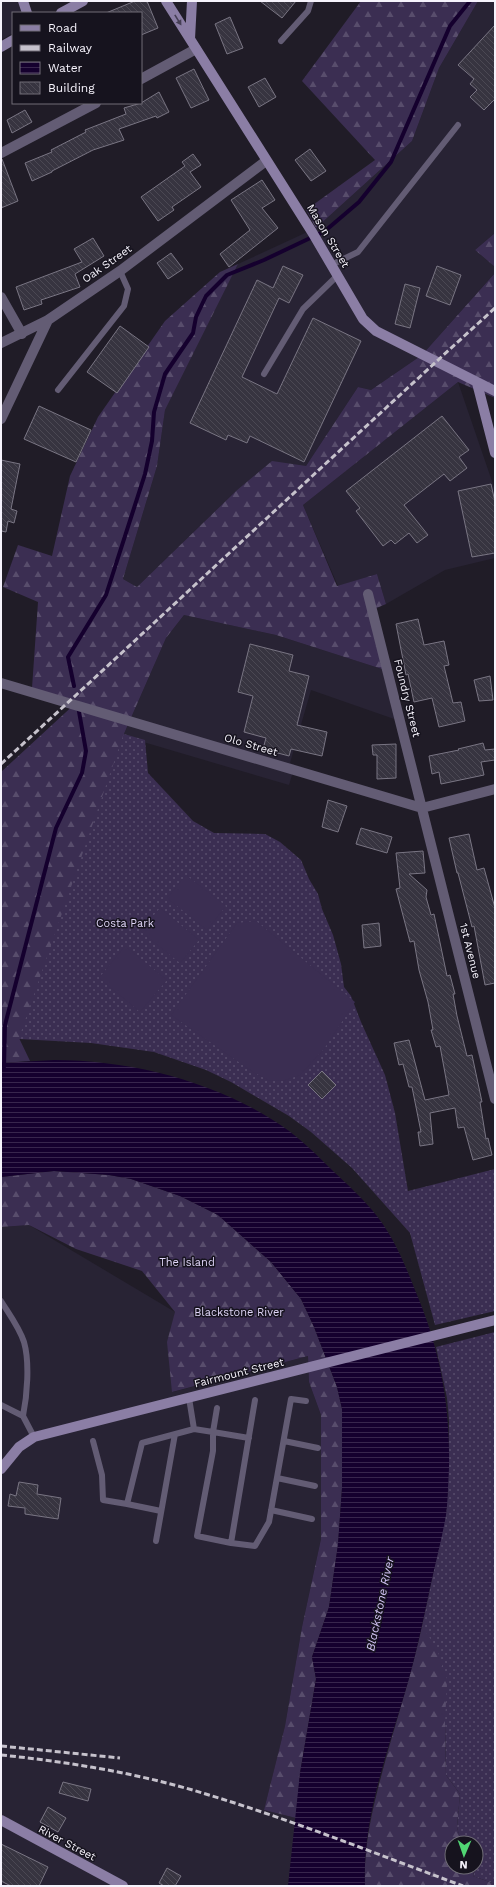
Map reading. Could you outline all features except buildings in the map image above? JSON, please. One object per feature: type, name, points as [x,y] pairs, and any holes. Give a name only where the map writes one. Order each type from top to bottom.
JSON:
[{"type":"street","points":[[23,1],[27,12]]},
{"type":"street","points":[[63,12],[83,1]]},
{"type":"street","name":"Mason Street","points":[[166,1],[312,232],[363,319],[376,331],[495,391]]},
{"type":"street","points":[[190,39],[192,1]]},
{"type":"street","points":[[1,46],[12,40]]},
{"type":"street","points":[[142,78],[196,49]]},
{"type":"street","points":[[1,154],[94,104]]},
{"type":"street","name":"Oak Street","points":[[1,343],[48,320],[120,271],[266,160]]},
{"type":"street","points":[[1,297],[22,334]]},
{"type":"street","points":[[1,419],[48,320]]},
{"type":"street","points":[[477,383],[495,453]]},
{"type":"street","name":"Foundry Street","points":[[368,594],[422,808]]},
{"type":"street","name":"Olo Street","points":[[1,683],[422,808]]},
{"type":"street","points":[[422,808],[495,789]]},
{"type":"street","name":"1st Avenue","points":[[422,808],[490,1058],[495,1099]]},
{"type":"street","name":"Fairmount Street","points":[[1,1469],[19,1448],[34,1437],[495,1320]]},
{"type":"street","name":"River Street","points":[[1,1820],[122,1886]]},
{"type":"lane","points":[[280,41],[308,11],[311,1]]},
{"type":"lane","points":[[331,264],[358,252],[458,125]]},
{"type":"lane","points":[[58,390],[124,306],[128,289],[120,271]]},
{"type":"lane","points":[[264,374],[303,310],[337,276]]},
{"type":"lane","points":[[1,1301],[24,1342],[27,1368],[26,1401],[22,1416]]},
{"type":"lane","points":[[189,1398],[194,1429]]},
{"type":"lane","points":[[217,1408],[213,1432],[213,1451],[197,1536],[231,1543],[256,1546],[269,1522],[291,1399],[306,1401]]},
{"type":"lane","points":[[231,1543],[255,1400]]},
{"type":"lane","points":[[1,1405],[22,1416],[34,1437]]},
{"type":"lane","points":[[127,1504],[142,1443],[194,1429],[249,1438]]},
{"type":"lane","points":[[156,1541],[175,1434]]},
{"type":"lane","points":[[93,1441],[102,1475],[103,1500],[161,1511]]},
{"type":"lane","points":[[284,1441],[318,1448]]},
{"type":"lane","points":[[277,1478],[315,1486]]},
{"type":"lane","points":[[271,1510],[312,1519]]},
{"type":"shaded area","points":[[1,1],[25,1],[30,12],[12,12],[12,34],[1,40]]},
{"type":"shaded area","points":[[478,1],[495,1],[495,233],[475,250],[495,267],[495,273],[422,355],[371,390],[358,387],[306,466],[236,491],[137,587],[123,579],[157,466],[165,410],[238,264],[316,228],[412,141],[439,68]]},
{"type":"shaded area","points":[[458,382],[495,490],[495,558],[445,570],[386,604],[377,574],[338,586],[303,505]]},
{"type":"shaded area","points":[[184,615],[276,635],[385,670],[397,720],[311,690],[290,763],[295,765],[289,785],[123,736],[166,638]]},
{"type":"shaded area","points":[[29,1225],[175,1312],[173,1392],[308,1356],[309,1382],[321,1415],[321,1539],[302,1627],[285,1726],[264,1810],[296,1818],[288,1886],[4,1886],[1,1884],[1,1227]]},
{"type":"green space","points":[[361,1],[478,1],[439,68],[412,141],[316,228],[306,210],[375,160],[302,81]]},
{"type":"green space","points":[[495,233],[495,267],[475,250]]},
{"type":"green space","points":[[238,264],[165,410],[157,466],[123,579],[137,587],[236,491],[272,461],[306,466],[358,387],[371,390],[422,355],[495,273],[495,398],[458,382],[303,505],[337,586],[377,574],[386,604],[372,610],[385,670],[276,635],[184,615],[166,638],[123,736],[19,1038],[30,1061],[1,1063],[1,772],[78,701],[32,688],[38,602],[3,587],[18,545],[52,556],[70,476],[98,417],[165,321],[220,272]]},
{"type":"green space","name":"Costa Park","points":[[110,730],[145,740],[148,773],[193,821],[214,833],[265,834],[280,842],[301,860],[309,879],[318,894],[322,909],[333,935],[341,964],[344,987],[351,996],[385,1075],[395,1113],[408,1191],[495,1169],[495,1311],[435,1325],[410,1233],[352,1168],[311,1132],[289,1116],[231,1082],[206,1070],[154,1052],[91,1043],[1,1038]]},
{"type":"green space","points":[[186,875],[226,906],[207,930],[167,898]]},
{"type":"green space","points":[[160,908],[199,940],[180,963],[140,931]]},
{"type":"green space","points":[[256,921],[355,1002],[324,1049],[300,1075],[283,1081],[268,1080],[253,1072],[171,1015],[237,923]]},
{"type":"green space","points":[[125,946],[167,980],[140,1012],[99,978]]},
{"type":"green space","name":"The Island","points":[[54,1171],[109,1175],[131,1179],[180,1196],[218,1215],[271,1262],[301,1299],[314,1327],[337,1387],[342,1409],[342,1488],[338,1545],[329,1607],[312,1657],[316,1679],[300,1773],[296,1818],[264,1810],[285,1726],[302,1627],[321,1539],[321,1415],[309,1382],[308,1356],[172,1392],[167,1342],[175,1312],[142,1271],[76,1249],[29,1225],[1,1227],[1,1177]]},
{"type":"green space","points":[[495,1332],[495,1884],[473,1876],[484,1875],[484,1835],[459,1835],[457,1827],[460,1794],[446,1775],[445,1722],[422,1626],[446,1513],[448,1487],[449,1421],[447,1398],[436,1347]]},
{"type":"green space","points":[[422,1626],[437,1649],[447,1679],[445,1722],[446,1775],[460,1794],[457,1827],[459,1835],[444,1835],[444,1875],[473,1875],[495,1884],[495,1886],[365,1886],[366,1852],[371,1818]]},
{"type":"water","name":"Blackstone River","points":[[54,1060],[113,1064],[173,1076],[230,1097],[282,1126],[296,1136],[359,1195],[386,1228],[402,1258],[424,1312],[442,1377],[448,1421],[449,1467],[447,1509],[408,1682],[385,1757],[372,1809],[365,1860],[365,1886],[288,1886],[300,1773],[316,1679],[312,1657],[329,1607],[338,1544],[342,1488],[342,1409],[337,1387],[314,1327],[301,1299],[271,1262],[218,1215],[180,1196],[131,1179],[109,1175],[54,1171],[1,1177],[1,1063]]},
{"type":"waterway","points":[[74,686],[68,657],[106,595],[145,474],[152,441],[154,412],[165,374],[193,333],[196,317],[206,296],[227,275],[264,260],[325,231],[359,202],[391,162],[450,26],[470,1]]},
{"type":"waterway","points":[[4,1067],[5,1025],[56,828],[82,773],[86,751],[78,706]]},
{"type":"railway","points":[[1,764],[495,308]]},
{"type":"railway","points":[[1,1746],[120,1758]]},
{"type":"railway","points":[[1,1755],[80,1765],[132,1775],[184,1788],[241,1805],[305,1827],[463,1886]]}]
